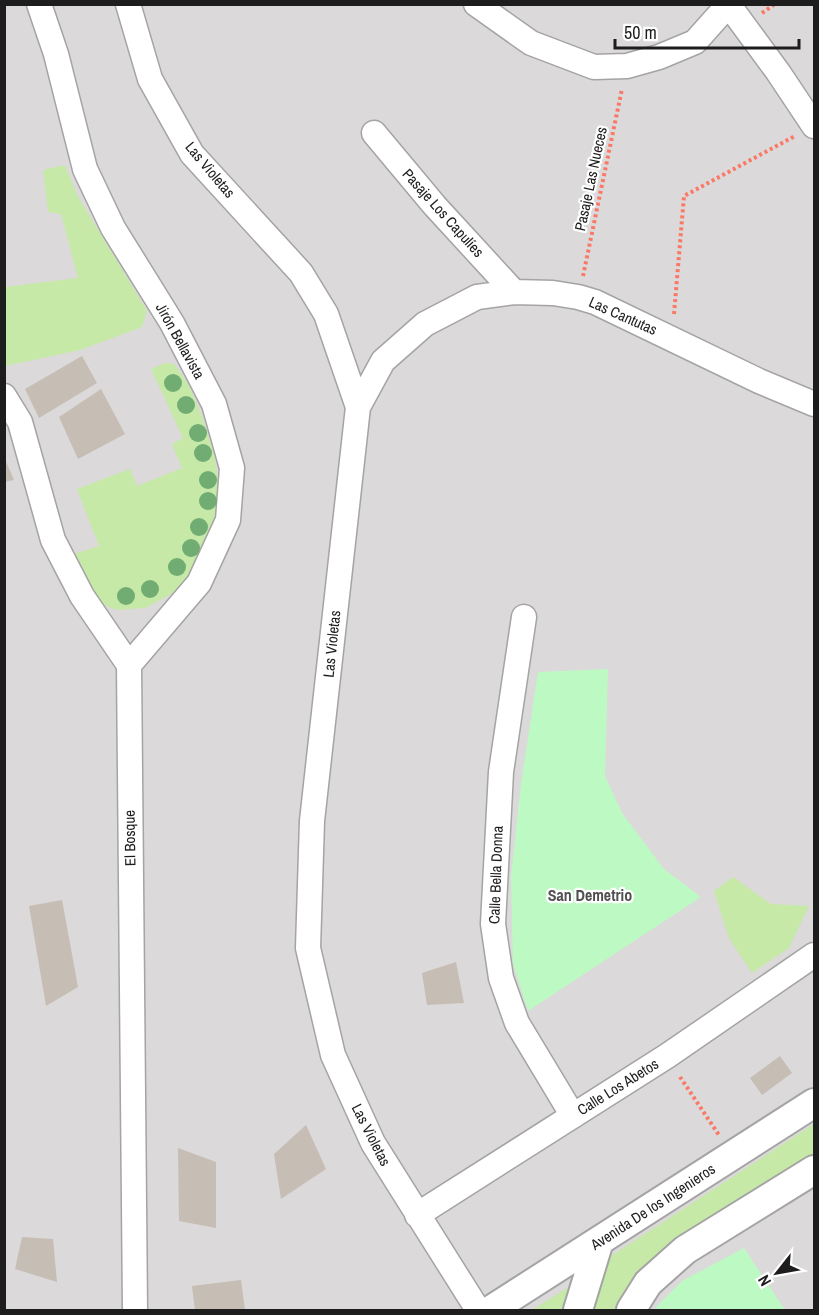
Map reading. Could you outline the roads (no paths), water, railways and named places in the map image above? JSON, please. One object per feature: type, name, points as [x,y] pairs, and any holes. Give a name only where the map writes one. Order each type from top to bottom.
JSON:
[{"type":"street","name":"Jirón Bellavista","points":[[39,4],[56,54],[85,169],[113,228],[172,323],[214,404],[232,468],[228,520],[199,583],[129,665]]},
{"type":"street","name":"Las Violetas","points":[[128,4],[150,79],[192,154],[302,273],[326,314],[358,407],[312,821],[308,948],[333,1055],[373,1143],[478,1311]]},
{"type":"street","points":[[476,4],[531,43],[594,67],[627,66],[659,57],[695,42],[728,5],[778,72],[814,126]]},
{"type":"street","name":"Pasaje Los Capulíes","points":[[374,133],[435,206],[514,292]]},
{"type":"street","name":"Las Cantutas","points":[[358,407],[383,361],[425,324],[477,297],[514,292],[554,293],[595,302],[759,381],[814,404]]},
{"type":"street","points":[[4,396],[20,422],[53,540],[82,596],[129,665]]},
{"type":"street","name":"Calle Bella Donna","points":[[524,617],[501,772],[493,924],[501,978],[518,1023],[573,1116]]},
{"type":"street","name":"El Bosque","points":[[129,665],[135,1311]]},
{"type":"street","name":"Calle Los Abetos","points":[[417,1215],[666,1056],[814,955]]},
{"type":"street","name":"Avenida De los Ingenieros","points":[[491,1311],[814,1103]]},
{"type":"street","points":[[631,1311],[648,1283],[685,1250],[814,1170]]},
{"type":"street","points":[[578,1311],[600,1242]]},
{"type":"district","name":"San Demetrio","points":[[590,895]]}]
